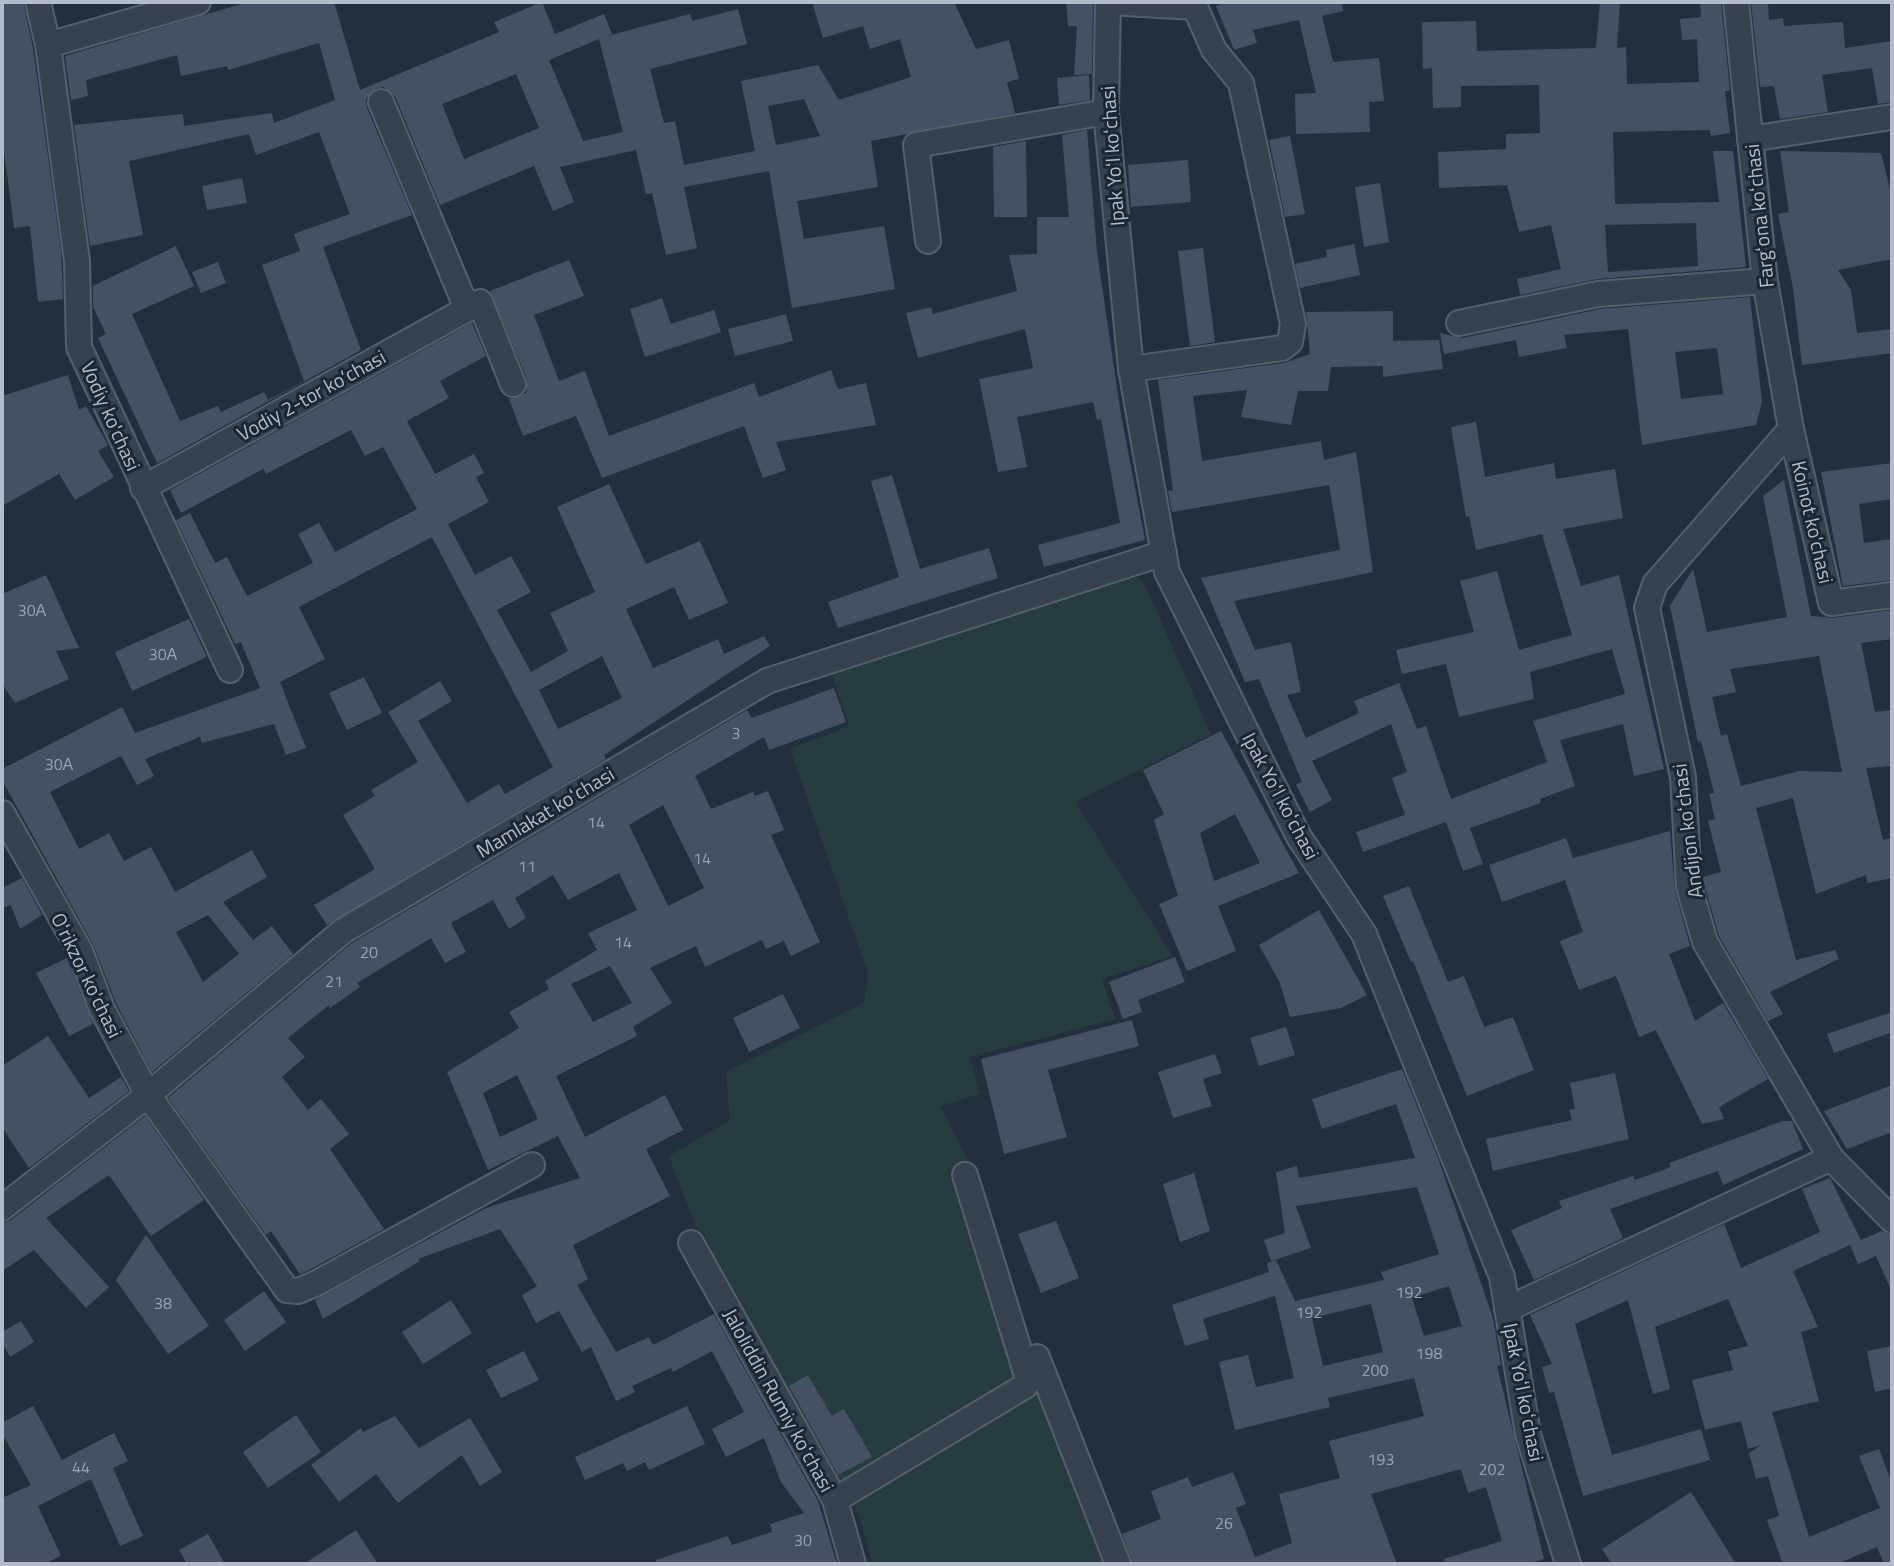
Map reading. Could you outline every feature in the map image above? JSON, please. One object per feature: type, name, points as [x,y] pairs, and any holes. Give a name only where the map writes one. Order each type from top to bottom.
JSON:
[{"type":"street","name":"Vodiy ko'chasi","points":[[38,2],[48,45],[77,261],[79,347],[230,670]]},
{"type":"street","points":[[48,45],[198,2]]},
{"type":"street","points":[[1108,2],[1195,4],[1214,50],[1241,83],[1293,324],[1290,342],[1282,348],[1131,369]]},
{"type":"street","name":"Ipak Yoʻl koʻchasi","points":[[1108,2],[1106,112],[1131,369],[1167,572],[1299,837],[1364,934],[1502,1277],[1528,1434],[1568,1564]]},
{"type":"street","name":"Fargʻona koʻchasi","points":[[1736,2],[1765,281],[1791,429]]},
{"type":"street","points":[[381,102],[473,305],[513,384]]},
{"type":"street","points":[[928,241],[916,145],[1106,112]]},
{"type":"street","points":[[1750,139],[1892,117]]},
{"type":"street","points":[[1459,323],[1598,294],[1765,281]]},
{"type":"street","name":"Vodiy 2-tor ko‘chasi","points":[[143,488],[473,305]]},
{"type":"street","name":"Koinot ko'chasi","points":[[1791,429],[1831,603],[1892,595]]},
{"type":"street","name":"Andijon koʻchasi","points":[[1791,429],[1655,584],[1647,608],[1683,777],[1689,887],[1705,942],[1831,1158],[1892,1220]]},
{"type":"street","name":"Mamlakat koʻchasi","points":[[2,1208],[148,1095],[343,931],[767,681],[1164,553]]},
{"type":"street","name":"Oʻrikzor ko'chasi","points":[[2,813],[80,951],[102,1009],[148,1095],[287,1290],[298,1291],[315,1284],[532,1165]]},
{"type":"street","points":[[1507,1309],[1831,1158]]},
{"type":"street","points":[[835,1500],[1025,1386],[1028,1379],[965,1175]]},
{"type":"street","name":"Jaloliddin Rumiy koʻchasi","points":[[691,1243],[835,1500],[853,1564]]},
{"type":"street","points":[[1037,1357],[1118,1564]]},
{"type":"green space","points":[[1124,570],[1144,582],[1211,734],[1075,802],[1173,956],[1102,979],[1115,1019],[970,1057],[980,1094],[940,1106],[986,1195],[1039,1389],[1108,1564],[872,1564],[859,1515],[785,1384],[710,1265],[669,1156],[730,1120],[726,1072],[864,1003],[868,973],[790,749],[849,726],[830,668]]},
{"type":"building","points":[[2,2],[23,2],[33,48],[61,251],[63,299],[38,302],[30,226],[14,228],[2,136]]},
{"type":"building","points":[[248,2],[334,2],[360,90],[499,32],[494,22],[542,2],[555,34],[604,14],[612,34],[607,36],[690,14],[692,21],[738,9],[747,44],[650,69],[664,123],[675,121],[684,165],[755,151],[741,81],[818,65],[839,100],[911,77],[900,39],[870,49],[863,26],[823,38],[812,2],[954,2],[976,49],[1009,40],[1019,79],[1007,82],[1015,113],[871,141],[878,187],[797,201],[804,239],[884,226],[895,289],[792,308],[769,171],[684,187],[697,248],[666,255],[652,193],[646,194],[636,150],[560,167],[574,202],[553,211],[534,166],[440,205],[395,96],[384,87],[375,89],[366,99],[367,108],[412,215],[323,247],[361,350],[157,463],[98,338],[106,334],[93,307],[93,286],[176,246],[194,286],[132,314],[180,421],[218,406],[221,412],[264,392],[268,400],[304,381],[262,265],[300,251],[294,234],[350,214],[319,132],[256,155],[249,134],[129,161],[143,235],[90,246],[74,125],[183,114],[184,126],[272,113],[274,123],[335,100],[319,43],[228,70],[227,66],[181,76],[177,55],[86,80],[88,96],[71,100],[65,56]],"holes":[[[599,39],[623,132],[583,141],[549,60]],[[516,74],[539,128],[464,159],[442,104]],[[804,99],[820,136],[776,145],[768,106]]]},
{"type":"building","points":[[1066,2],[1093,2],[1092,74],[1074,75],[1077,26],[1068,26]]},
{"type":"building","points":[[1228,2],[1342,2],[1343,11],[1322,16],[1333,62],[1379,58],[1384,101],[1369,102],[1370,132],[1296,134],[1295,94],[1316,93],[1299,20],[1253,30],[1257,43],[1234,50],[1216,6]]},
{"type":"building","points":[[1600,2],[1620,2],[1617,48],[1626,47],[1627,84],[1699,82],[1697,39],[1682,40],[1680,19],[1701,17],[1700,2],[1721,2],[1730,91],[1725,91],[1730,133],[1711,136],[1710,130],[1613,132],[1615,204],[1719,202],[1713,151],[1733,151],[1746,267],[1597,279],[1520,295],[1517,279],[1561,269],[1551,225],[1519,232],[1507,185],[1439,188],[1438,152],[1506,149],[1506,134],[1540,133],[1539,85],[1461,86],[1461,107],[1433,108],[1432,68],[1423,69],[1422,22],[1476,21],[1477,51],[1596,48]],"holes":[[[1696,223],[1698,266],[1608,272],[1605,225]]]},
{"type":"building","points":[[1751,2],[1768,2],[1769,20],[1783,18],[1784,26],[1843,22],[1845,48],[1892,41],[1892,102],[1878,104],[1872,68],[1822,75],[1828,112],[1780,119],[1774,86],[1760,87]]},
{"type":"building","points":[[1089,75],[1090,100],[1059,105],[1057,78]]},
{"type":"building","points":[[1087,130],[1097,252],[1121,415],[1145,540],[1044,567],[1038,545],[1120,523],[1101,419],[1097,420],[1093,402],[1017,417],[1027,467],[998,472],[979,379],[1033,368],[1025,329],[918,358],[906,313],[931,307],[933,314],[1017,291],[1009,255],[1037,254],[1037,217],[1069,217],[1062,135]]},
{"type":"building","points":[[1290,136],[1305,214],[1285,217],[1269,140]]},
{"type":"building","points":[[1026,141],[1027,217],[994,217],[993,147]]},
{"type":"building","points":[[1780,151],[1881,153],[1892,197],[1892,259],[1838,270],[1851,290],[1857,333],[1892,329],[1892,353],[1802,365],[1793,288],[1778,214],[1789,212]]},
{"type":"building","points":[[1188,160],[1191,202],[1131,207],[1128,165]]},
{"type":"building","points":[[242,178],[247,203],[207,210],[202,186]]},
{"type":"building","points":[[1380,183],[1389,242],[1364,247],[1355,187]]},
{"type":"building","points":[[1354,244],[1360,275],[1300,288],[1295,264],[1327,257],[1326,250]]},
{"type":"building","points":[[1203,248],[1215,342],[1190,346],[1178,251]]},
{"type":"building","points":[[569,260],[584,296],[534,315],[559,381],[585,371],[609,436],[754,383],[759,397],[831,370],[838,389],[866,383],[876,425],[776,442],[786,470],[763,478],[744,426],[602,478],[576,416],[523,436],[509,399],[526,393],[527,379],[490,291]]},
{"type":"building","points":[[218,262],[226,283],[201,293],[192,272]]},
{"type":"building","points":[[1750,297],[1762,402],[1756,425],[1642,445],[1628,329],[1564,335],[1567,348],[1519,357],[1516,340],[1444,354],[1440,333],[1462,338],[1600,309]],"holes":[[[1717,348],[1723,394],[1681,399],[1675,352]]]},
{"type":"building","points":[[662,298],[671,324],[714,310],[721,332],[645,357],[630,309]]},
{"type":"building","points":[[1393,311],[1393,341],[1439,340],[1443,369],[1383,377],[1383,366],[1331,367],[1328,391],[1298,391],[1291,425],[1241,417],[1247,390],[1193,396],[1202,461],[1321,441],[1324,460],[1356,452],[1373,572],[1234,601],[1255,650],[1291,642],[1301,692],[1287,695],[1306,738],[1359,713],[1354,701],[1399,683],[1417,729],[1426,726],[1451,799],[1547,762],[1533,721],[1625,694],[1612,649],[1530,672],[1534,699],[1459,717],[1446,664],[1402,674],[1396,650],[1474,632],[1460,581],[1497,571],[1519,650],[1572,635],[1542,534],[1476,550],[1469,516],[1466,517],[1451,427],[1476,422],[1485,477],[1554,463],[1556,479],[1615,469],[1623,518],[1563,529],[1581,586],[1619,575],[1664,769],[1634,776],[1623,724],[1560,740],[1575,786],[1540,799],[1541,803],[1470,828],[1483,864],[1463,871],[1446,822],[1363,852],[1356,832],[1405,815],[1392,778],[1407,772],[1391,724],[1312,761],[1332,800],[1310,812],[1296,785],[1302,782],[1259,679],[1245,682],[1201,578],[1340,550],[1329,485],[1172,512],[1168,491],[1173,490],[1158,380],[1284,363],[1310,354],[1306,312]]},
{"type":"building","points":[[786,314],[793,341],[735,356],[728,329]]},
{"type":"building","points":[[472,323],[486,356],[440,381],[449,398],[407,421],[435,474],[474,454],[484,473],[476,477],[489,502],[448,524],[475,575],[511,556],[531,592],[497,610],[531,672],[568,651],[550,613],[595,592],[557,507],[609,484],[646,564],[700,541],[728,603],[689,620],[674,587],[626,609],[653,668],[718,639],[724,654],[764,636],[770,646],[604,755],[606,759],[327,925],[314,905],[375,869],[343,815],[375,796],[371,790],[418,762],[388,712],[440,681],[452,701],[418,721],[467,803],[499,784],[505,794],[553,767],[432,537],[299,607],[325,659],[280,682],[306,748],[286,755],[274,724],[202,743],[200,737],[145,759],[154,776],[137,785],[121,756],[50,792],[79,849],[109,833],[124,861],[151,847],[175,892],[252,850],[267,877],[223,902],[253,940],[272,926],[293,954],[152,1072],[116,1003],[93,944],[2,780],[2,769],[122,707],[135,733],[260,688],[241,642],[235,644],[176,520],[190,513],[215,563],[227,557],[247,596],[313,563],[298,534],[319,523],[335,552],[417,509],[383,447],[365,456],[351,430],[266,474],[263,469],[181,513],[170,490]],"holes":[[[602,656],[622,698],[558,729],[539,690]],[[208,915],[239,954],[203,982],[176,932]]]},
{"type":"building","points":[[68,375],[79,410],[86,406],[108,445],[98,451],[114,477],[75,500],[59,474],[2,506],[2,396]]},
{"type":"building","points":[[1892,463],[1892,499],[1859,504],[1864,543],[1892,539],[1892,580],[1843,586],[1821,472]]},
{"type":"building","points":[[892,475],[920,569],[989,548],[998,578],[838,628],[828,602],[899,577],[871,481]]},
{"type":"building","points":[[1784,480],[1811,616],[1833,618],[1892,610],[1892,639],[1861,643],[1875,712],[1892,710],[1892,766],[1866,768],[1883,840],[1892,838],[1892,878],[1867,883],[1866,875],[1816,894],[1793,798],[1756,808],[1796,960],[1835,950],[1839,959],[1770,992],[1783,1014],[1768,1021],[1719,936],[1704,884],[1703,877],[1721,872],[1708,821],[1715,819],[1709,794],[1714,793],[1701,741],[1698,742],[1670,606],[1693,569],[1707,632],[1787,617],[1763,496]],"holes":[[[1819,656],[1842,772],[1799,771],[1741,786],[1727,734],[1721,736],[1712,697],[1736,692],[1730,669]]]},
{"type":"building","points":[[46,575],[79,648],[56,651],[69,679],[15,703],[2,683],[2,594]]},
{"type":"building","points":[[189,619],[207,657],[132,691],[115,652]]},
{"type":"building","points":[[364,677],[382,713],[347,730],[329,693]]},
{"type":"building","points":[[834,688],[846,722],[769,750],[764,737],[695,776],[711,809],[753,792],[755,796],[768,791],[784,830],[771,835],[820,942],[791,956],[784,941],[766,949],[762,940],[705,967],[696,946],[650,968],[672,1003],[633,1027],[637,1036],[556,1076],[585,1137],[665,1095],[683,1130],[646,1149],[670,1196],[573,1245],[588,1279],[577,1285],[616,1352],[649,1337],[653,1345],[714,1314],[818,1501],[837,1564],[656,1564],[656,1560],[728,1536],[732,1545],[772,1532],[770,1524],[804,1513],[781,1482],[764,1438],[726,1457],[712,1429],[744,1412],[712,1351],[673,1372],[671,1368],[632,1386],[635,1392],[616,1401],[591,1347],[582,1352],[559,1311],[536,1323],[522,1295],[537,1286],[500,1229],[418,1259],[420,1261],[323,1319],[315,1300],[486,1208],[580,1178],[558,1136],[488,1170],[447,1072],[519,1028],[509,1012],[549,989],[545,981],[597,950],[588,933],[637,910],[619,873],[568,900],[553,875],[515,898],[526,918],[509,929],[493,900],[451,923],[466,952],[445,963],[431,938],[357,983],[360,987],[330,1008],[329,1005],[288,1038],[305,1057],[282,1077],[308,1110],[321,1099],[349,1134],[330,1149],[384,1229],[309,1270],[300,1274],[271,1231],[266,1235],[168,1098],[352,943],[747,710],[752,718]],"holes":[[[663,805],[704,888],[668,906],[629,825]],[[610,966],[632,1003],[593,1022],[571,984]],[[517,1075],[538,1119],[500,1137],[483,1093]]]},
{"type":"building","points":[[1221,731],[1299,873],[1218,906],[1236,951],[1187,971],[1159,904],[1178,896],[1154,820],[1164,814],[1143,770]],"holes":[[[1235,814],[1260,863],[1214,881],[1200,833]]]},
{"type":"building","points":[[1670,831],[1675,891],[1690,946],[1669,954],[1695,1021],[1723,1003],[1768,1079],[1719,1107],[1724,1119],[1702,1124],[1656,1030],[1639,1037],[1616,976],[1579,990],[1560,941],[1583,932],[1565,880],[1502,902],[1489,865],[1566,838],[1573,858]]},
{"type":"building","points":[[22,878],[42,915],[20,929],[11,905],[2,908],[2,888]]},
{"type":"building","points":[[1409,886],[1448,982],[1464,976],[1484,1027],[1513,1017],[1534,1070],[1467,1096],[1413,961],[1383,896]]},
{"type":"building","points":[[1319,910],[1367,995],[1341,1008],[1290,1017],[1280,983],[1259,945]]},
{"type":"building","points":[[1175,957],[1185,982],[1138,1000],[1142,1012],[1123,1019],[1109,982]]},
{"type":"building","points":[[67,958],[93,1024],[69,1036],[36,973]]},
{"type":"building","points":[[783,994],[800,1028],[749,1052],[733,1018]]},
{"type":"building","points":[[1892,1012],[1892,1032],[1834,1053],[1827,1034]]},
{"type":"building","points":[[1132,1020],[1139,1046],[1048,1070],[1067,1137],[1004,1154],[981,1059]]},
{"type":"building","points":[[1286,1027],[1295,1055],[1259,1066],[1250,1038]]},
{"type":"building","points":[[48,1036],[89,1098],[121,1077],[129,1091],[29,1168],[2,1127],[2,1066]]},
{"type":"building","points":[[1215,1054],[1222,1073],[1203,1079],[1212,1106],[1173,1118],[1158,1072]]},
{"type":"building","points":[[1402,1069],[1439,1161],[1493,1318],[1501,1365],[1497,1366],[1544,1559],[1527,1564],[1445,1564],[1444,1559],[1502,1541],[1486,1487],[1468,1493],[1461,1469],[1371,1494],[1397,1564],[1133,1564],[1122,1534],[1161,1519],[1151,1491],[1188,1477],[1192,1487],[1233,1472],[1246,1504],[1236,1508],[1255,1557],[1292,1543],[1279,1494],[1340,1478],[1329,1441],[1424,1416],[1414,1378],[1328,1398],[1330,1407],[1235,1430],[1219,1362],[1248,1355],[1256,1387],[1294,1378],[1275,1296],[1203,1319],[1209,1339],[1185,1346],[1172,1305],[1269,1272],[1267,1263],[1276,1260],[1295,1301],[1384,1280],[1381,1272],[1439,1254],[1417,1187],[1296,1206],[1311,1248],[1271,1261],[1264,1240],[1285,1233],[1276,1172],[1297,1166],[1299,1178],[1415,1158],[1396,1104],[1322,1129],[1312,1099]],"holes":[[[1449,1286],[1462,1326],[1424,1336],[1412,1298]],[[1371,1304],[1383,1352],[1323,1366],[1312,1318]]]},
{"type":"building","points":[[1615,1073],[1629,1139],[1493,1171],[1486,1139],[1572,1120],[1569,1110],[1575,1109],[1570,1083]]},
{"type":"building","points":[[1892,1085],[1892,1132],[1847,1149],[1824,1111]]},
{"type":"building","points":[[145,1116],[204,1200],[151,1236],[109,1175],[46,1218],[109,1287],[86,1308],[34,1250],[2,1271],[2,1223],[11,1220]]},
{"type":"building","points":[[1783,1121],[1792,1121],[1803,1149],[1723,1185],[1718,1171],[1610,1209],[1623,1238],[1534,1280],[1511,1230],[1562,1208],[1559,1201],[1633,1176],[1635,1180],[1671,1167],[1669,1163]]},
{"type":"building","points":[[1194,1173],[1210,1231],[1180,1242],[1163,1184]]},
{"type":"building","points":[[1830,1178],[1861,1240],[1882,1231],[1892,1235],[1892,1292],[1876,1256],[1858,1264],[1850,1245],[1793,1271],[1818,1327],[1801,1332],[1819,1401],[1772,1412],[1809,1537],[1880,1508],[1859,1456],[1879,1449],[1892,1483],[1892,1564],[1884,1564],[1877,1547],[1837,1564],[1783,1564],[1767,1520],[1779,1516],[1768,1476],[1756,1479],[1749,1453],[1761,1445],[1748,1449],[1741,1421],[1705,1430],[1692,1380],[1733,1370],[1728,1351],[1748,1346],[1728,1299],[1655,1327],[1670,1389],[1653,1394],[1628,1300],[1575,1324],[1612,1455],[1701,1429],[1710,1460],[1583,1496],[1554,1392],[1549,1393],[1542,1367],[1552,1364],[1530,1315],[1724,1224],[1741,1268],[1820,1232],[1802,1189]]},
{"type":"building","points":[[1056,1221],[1079,1278],[1041,1293],[1018,1234]]},
{"type":"building","points":[[146,1235],[209,1326],[168,1354],[116,1280]]},
{"type":"building","points":[[264,1291],[286,1322],[245,1351],[224,1320]]},
{"type":"building","points":[[451,1300],[472,1333],[423,1364],[402,1332]]},
{"type":"building","points":[[21,1321],[34,1342],[10,1357],[2,1343],[2,1332]]},
{"type":"building","points":[[1892,1346],[1892,1388],[1875,1392],[1867,1351]]},
{"type":"building","points":[[524,1351],[539,1380],[501,1398],[486,1370]]},
{"type":"building","points":[[808,1375],[832,1416],[844,1409],[872,1457],[838,1475],[789,1386]]},
{"type":"building","points":[[33,1406],[62,1460],[114,1433],[128,1461],[113,1468],[143,1536],[120,1546],[91,1479],[38,1506],[61,1556],[44,1564],[2,1564],[2,1498],[31,1485],[2,1433],[2,1423]]},
{"type":"building","points":[[687,1406],[705,1444],[649,1470],[645,1462],[627,1471],[623,1463],[585,1480],[575,1457]]},
{"type":"building","points":[[296,1415],[321,1452],[268,1488],[243,1452]]},
{"type":"building","points":[[395,1416],[419,1448],[470,1418],[502,1472],[480,1486],[462,1455],[398,1503],[376,1474],[339,1502],[311,1465],[361,1428],[363,1432]]},
{"type":"building","points":[[1691,1492],[1736,1564],[1612,1564],[1602,1549]]},
{"type":"building","points":[[356,1530],[378,1564],[304,1564]]},
{"type":"building","points":[[208,1534],[225,1564],[187,1564],[179,1550]]}]
